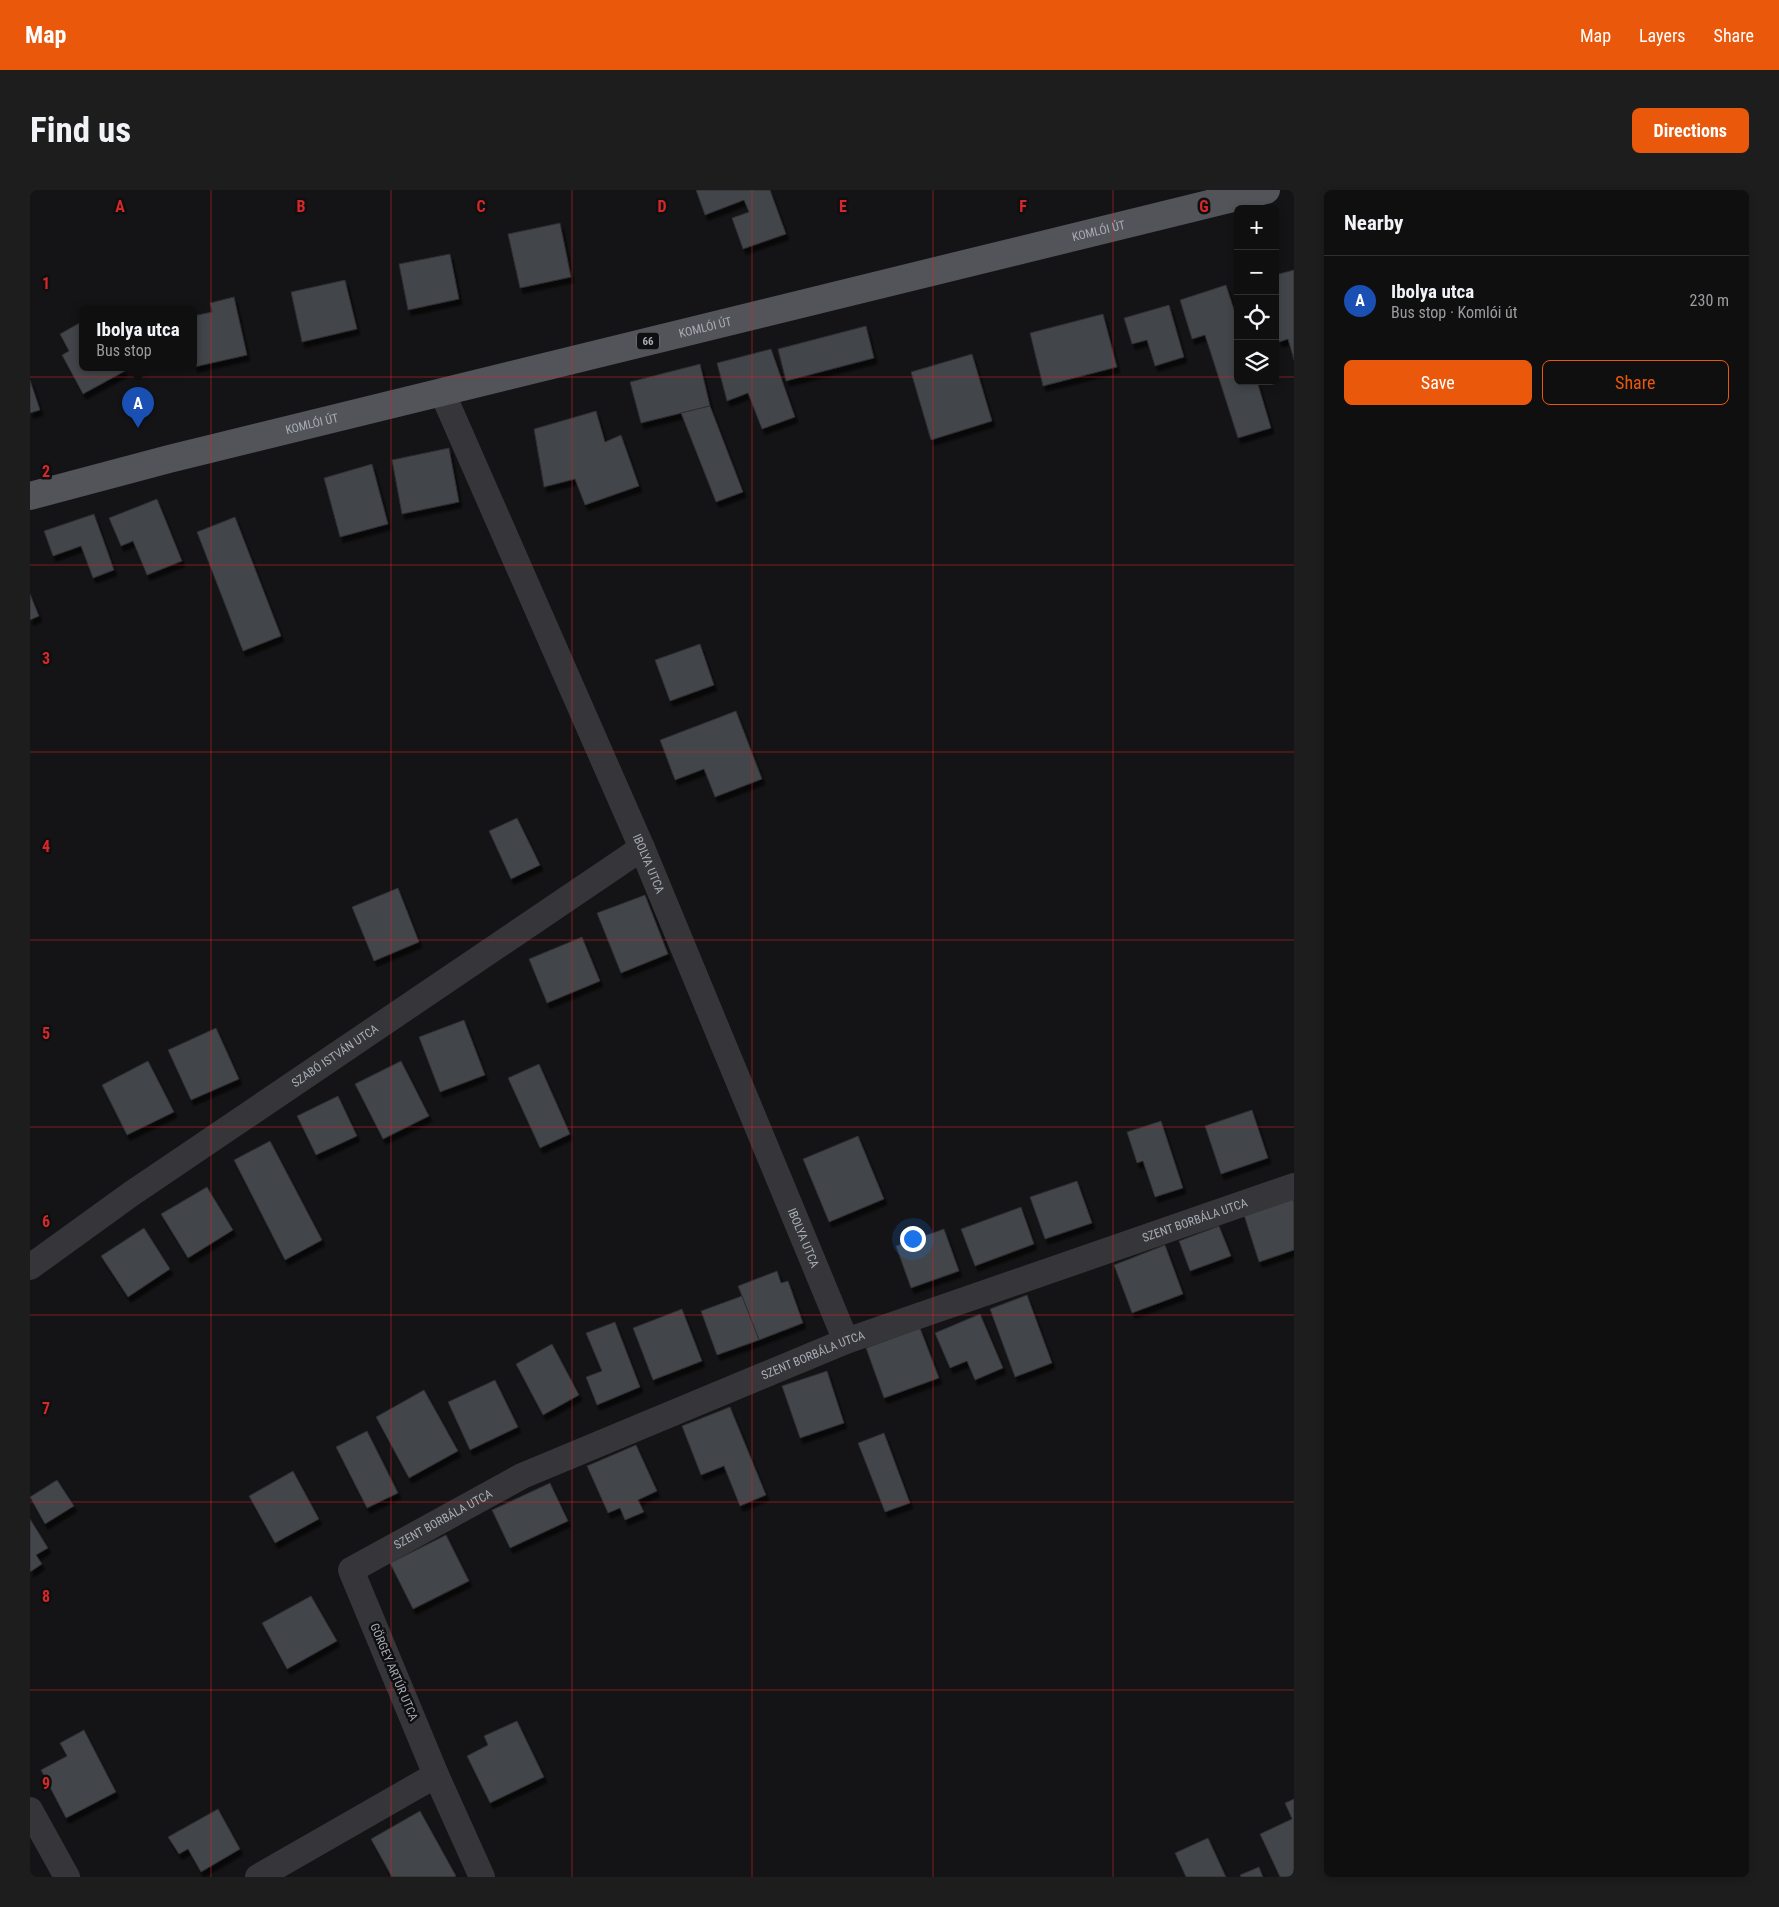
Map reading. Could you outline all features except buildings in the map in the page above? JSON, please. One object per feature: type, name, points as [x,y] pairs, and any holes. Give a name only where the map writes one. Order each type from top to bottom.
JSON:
[{"type":"main road","name":"KOMLÓI ÚT","points":[[30,496],[170,458],[1266,190]]},
{"type":"street","name":"IBOLYA UTCA","points":[[442,392],[642,848],[846,1341]]},
{"type":"street","name":"SZABÓ ISTVÁN UTCA","points":[[30,1267],[132,1194],[642,848]]},
{"type":"street","name":"SZENT BORBÁLA UTCA","points":[[351,1570],[522,1476],[846,1341],[1294,1186]]},
{"type":"street","name":"GÖRGEY ARTÚR UTCA","points":[[351,1570],[436,1775],[482,1877]]},
{"type":"street","points":[[258,1877],[436,1775]]},
{"type":"street","points":[[30,1810],[68,1877]]},
{"type":"place","name":"Ibolya utca","points":[[138,428]]}]
